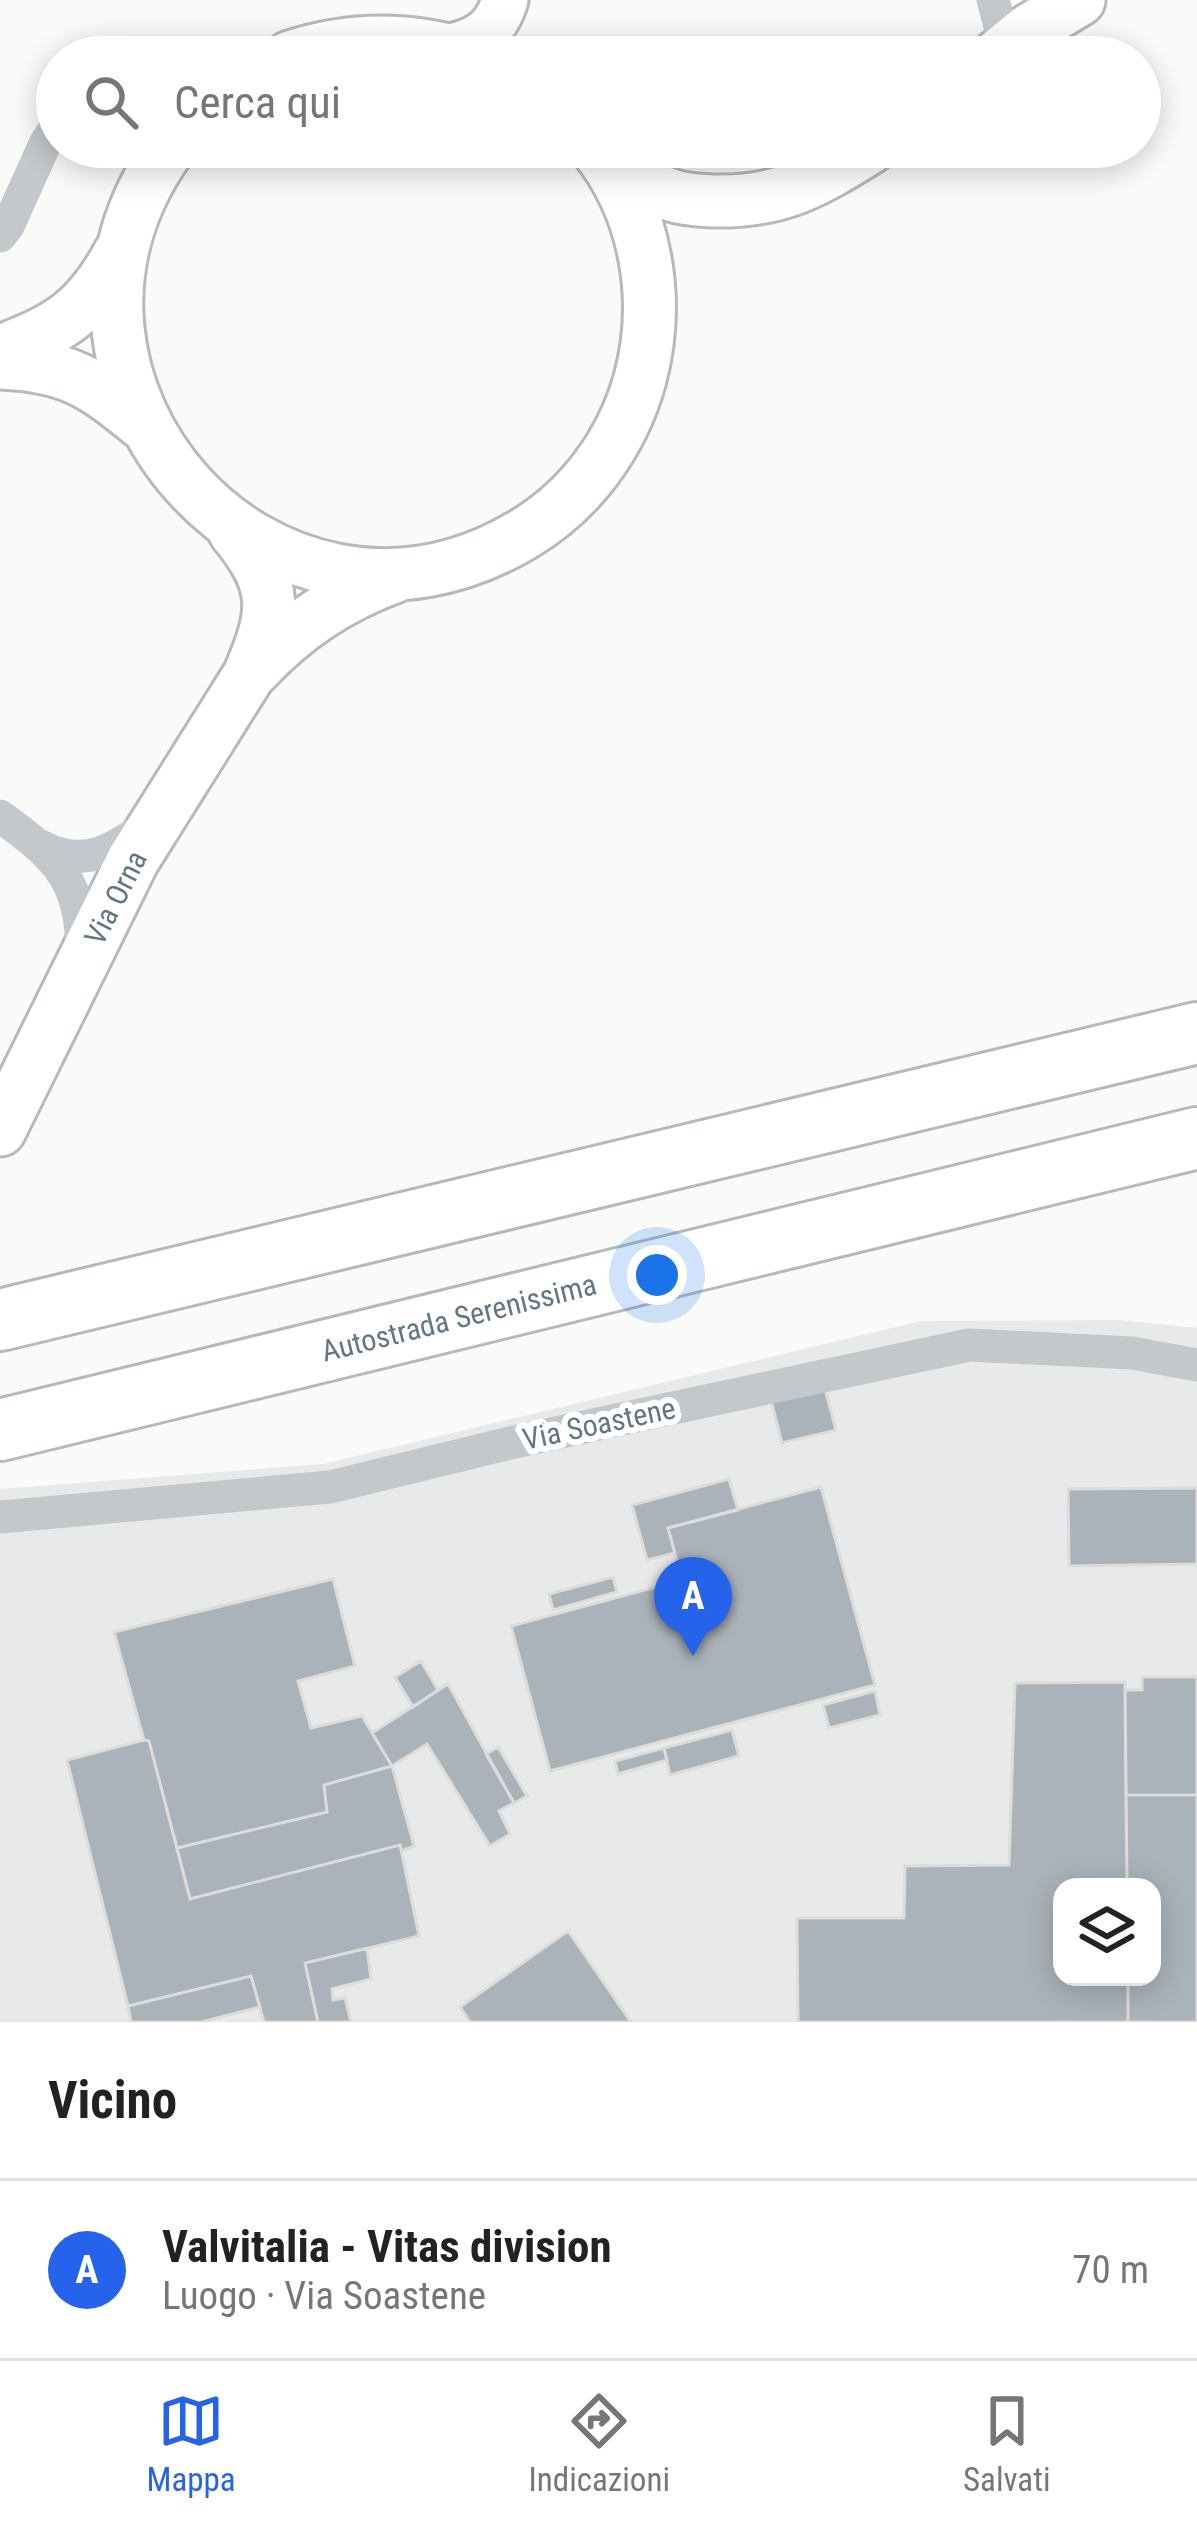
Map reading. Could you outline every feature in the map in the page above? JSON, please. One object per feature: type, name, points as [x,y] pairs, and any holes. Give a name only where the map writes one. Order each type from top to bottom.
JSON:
[{"type":"highway","points":[[0,1320],[1197,1033]]},
{"type":"highway","name":"Autostrada Serenissima","points":[[0,1430],[1197,1138]]},
{"type":"main road","points":[[480,36],[496,22],[506,0]]},
{"type":"main road","points":[[506,0],[508,36]]},
{"type":"main road","points":[[1000,34],[1040,23],[1079,0]]},
{"type":"main road","points":[[0,351],[60,326],[104,281],[155,168]]},
{"type":"main road","points":[[122,248],[116,292],[127,382],[143,424],[195,497],[230,526],[310,565],[400,574],[450,566],[498,549],[542,524],[579,490],[610,450],[633,405],[646,356],[651,305],[631,207],[609,168]]},
{"type":"main road","points":[[623,168],[661,192],[684,199],[729,201],[777,196],[837,168]]},
{"type":"main road","points":[[646,266],[670,218],[704,200]]},
{"type":"main road","points":[[0,363],[79,378],[143,424]]},
{"type":"main road","name":"Via Orna","points":[[0,1130],[133,860],[249,675],[261,647],[271,603],[268,586],[250,550],[230,526]]},
{"type":"main road","name":"Via Orna","points":[[249,675],[300,625],[325,608],[400,574]]},
{"type":"street","points":[[0,236],[36,164]]},
{"type":"street","points":[[0,816],[42,847],[74,858],[100,853],[164,811]]},
{"type":"street","points":[[42,847],[62,870],[75,900],[82,965]]},
{"type":"street","name":"Via Soastene","points":[[0,1517],[330,1487],[514,1442],[969,1345],[1132,1353],[1197,1365]]},
{"type":"shaded area","points":[[1119,1320],[1197,1328],[1197,2022],[0,2022],[0,1489],[323,1464],[921,1321]]},
{"type":"building","points":[[825,1389],[836,1430],[782,1443],[771,1400]]},
{"type":"building","points":[[729,1479],[738,1510],[668,1528],[675,1553],[647,1560],[632,1505]]},
{"type":"building","points":[[821,1487],[875,1685],[550,1771],[511,1626],[682,1580],[668,1528]]},
{"type":"building","points":[[1197,1488],[1197,1564],[1069,1566],[1068,1489]]},
{"type":"building","points":[[613,1577],[617,1592],[553,1610],[549,1594]]},
{"type":"building","points":[[333,1579],[355,1666],[298,1681],[311,1728],[362,1716],[392,1766],[324,1785],[327,1812],[177,1848],[114,1632]]},
{"type":"building","points":[[421,1661],[438,1690],[413,1707],[395,1677]]},
{"type":"building","points":[[1142,1677],[1197,1677],[1197,1795],[1126,1795],[1125,1690],[1142,1690]]},
{"type":"building","points":[[1125,1682],[1127,1878],[1053,1878],[1053,1986],[1128,1986],[1128,2022],[798,2022],[797,1918],[904,1918],[905,1866],[1009,1865],[1015,1683]]},
{"type":"building","points":[[448,1684],[514,1803],[499,1811],[510,1834],[490,1846],[427,1744],[392,1766],[372,1733]]},
{"type":"building","points":[[875,1691],[880,1715],[829,1728],[823,1705]]},
{"type":"building","points":[[732,1730],[739,1756],[670,1775],[664,1748]]},
{"type":"building","points":[[149,1741],[190,1899],[400,1845],[419,1936],[305,1963],[318,2022],[264,2022],[251,1976],[128,2006],[67,1760]]},
{"type":"building","points":[[498,1747],[527,1796],[514,1803],[486,1754]]},
{"type":"building","points":[[664,1748],[667,1760],[618,1774],[615,1761]]},
{"type":"building","points":[[392,1766],[414,1846],[402,1851],[400,1845],[190,1899],[177,1848],[327,1812],[324,1785]]},
{"type":"building","points":[[1126,1795],[1197,1795],[1197,2022],[1128,2022],[1128,1986],[1161,1986],[1161,1878],[1127,1878]]},
{"type":"building","points":[[568,1931],[631,2022],[470,2022],[460,2007]]},
{"type":"building","points":[[367,1948],[371,1979],[332,1989],[333,2000],[345,1998],[351,2022],[318,2022],[305,1963]]},
{"type":"building","points":[[251,1976],[260,2007],[201,2022],[131,2022],[128,2006]]},
{"type":"place","name":"Valvitalia - Vitas division","points":[[693,1656]]}]
